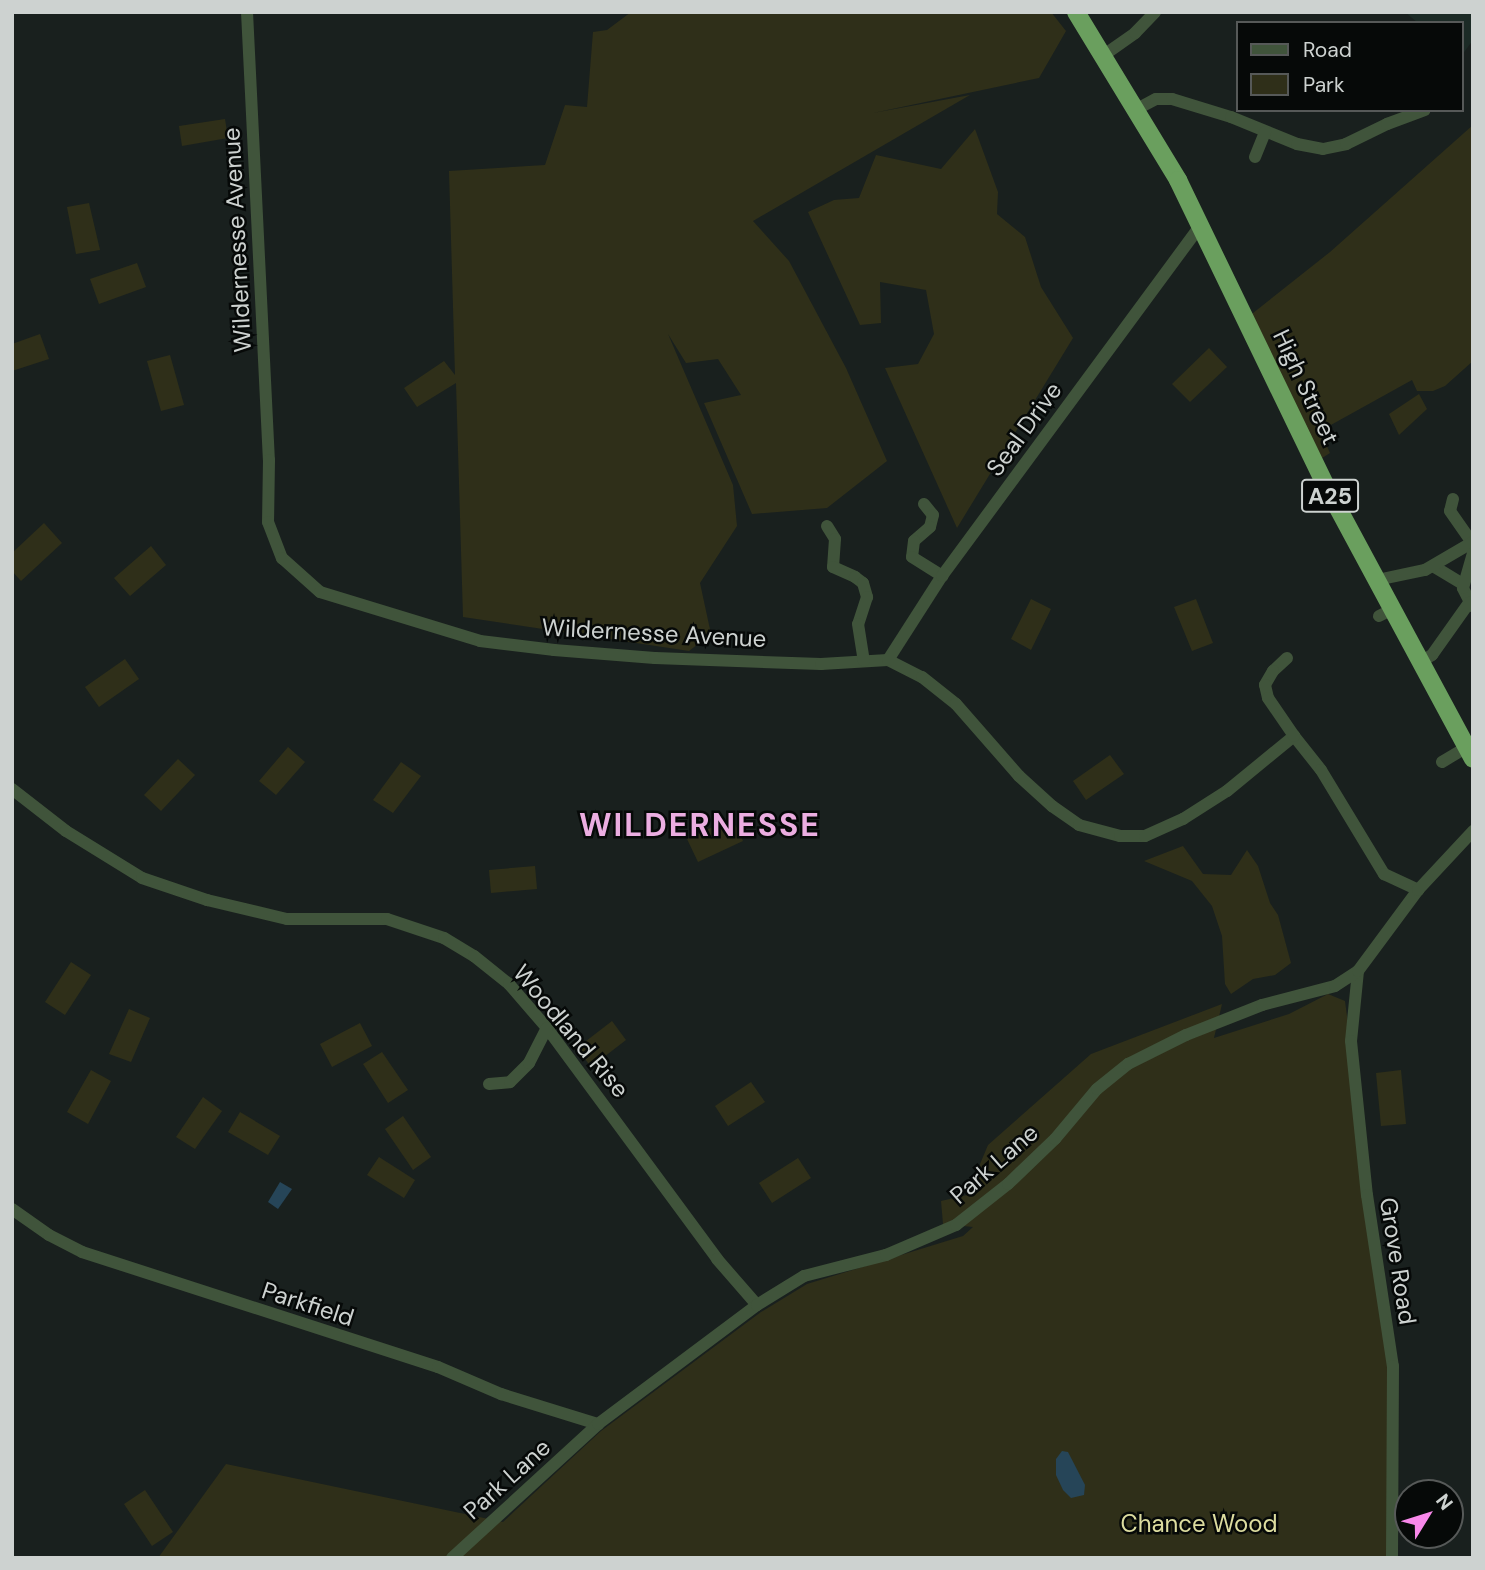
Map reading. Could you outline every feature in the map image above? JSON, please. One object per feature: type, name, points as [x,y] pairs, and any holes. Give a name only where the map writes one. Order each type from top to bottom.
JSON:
[{"type":"highway","name":"A25","points":[[1076,12],[1104,55]]},
{"type":"highway","name":"High Street","points":[[1104,55],[1172,168],[1325,484],[1377,580],[1386,612],[1422,661],[1470,753]]},
{"type":"street","name":"Wildernesse Avenue","points":[[247,12],[270,460],[268,522],[282,558],[320,592],[480,640],[655,658],[821,664],[888,660],[922,677],[956,704],[1019,776],[1052,806],[1079,825],[1121,836],[1145,836],[1184,819],[1227,791],[1294,736]]},
{"type":"street","points":[[1104,55],[1135,33],[1155,12]]},
{"type":"street","points":[[1137,109],[1156,99],[1168,99],[1231,117],[1303,145],[1332,148],[1420,112]]},
{"type":"street","points":[[1255,157],[1265,132]]},
{"type":"street","name":"Seal Drive","points":[[888,660],[942,576],[1199,226]]},
{"type":"street","points":[[1377,580],[1433,566],[1473,543],[1450,511],[1453,499]]},
{"type":"street","points":[[924,504],[933,515],[930,527],[914,541],[912,557],[942,576]]},
{"type":"street","points":[[827,526],[835,539],[833,568],[855,576],[863,583],[867,597],[858,624],[864,661]]},
{"type":"street","points":[[1463,584],[1473,552]]},
{"type":"street","points":[[1422,661],[1431,655],[1471,604],[1463,584],[1433,566]]},
{"type":"street","points":[[1287,658],[1273,671],[1265,684],[1268,698],[1321,770],[1384,874],[1418,890]]},
{"type":"street","points":[[1442,762],[1470,753]]},
{"type":"street","name":"Woodland Rise","points":[[12,789],[66,831],[142,878],[207,900],[287,919],[387,919],[444,938],[474,956],[509,984],[547,1028],[717,1259],[757,1305]]},
{"type":"street","name":"Park Lane","points":[[452,1558],[598,1424],[757,1305],[804,1276],[886,1255],[956,1226],[1008,1184],[1055,1139],[1097,1089],[1128,1064],[1186,1035],[1262,1005],[1335,986],[1357,971],[1418,890],[1473,831]]},
{"type":"street","name":"Grove Road","points":[[1357,971],[1351,1041],[1367,1195],[1393,1366],[1392,1558]]},
{"type":"street","points":[[1335,986],[1353,1001]]},
{"type":"street","points":[[489,1084],[510,1082],[529,1063],[547,1028]]},
{"type":"street","name":"Parkfield","points":[[12,1209],[49,1235],[82,1252],[438,1367],[501,1394],[598,1424]]},
{"type":"shaded area","points":[[1405,12],[1473,12],[1473,40],[1464,52],[1464,21],[1416,21]]},
{"type":"green space","points":[[631,12],[1051,12],[1066,31],[1039,78],[873,113],[970,95],[753,221],[789,261],[846,368],[887,461],[827,508],[752,514],[704,403],[741,395],[718,359],[686,363],[668,334],[733,485],[737,526],[700,583],[711,634],[689,651],[463,617],[456,383],[417,407],[404,388],[444,361],[455,375],[449,171],[545,165],[565,105],[587,107],[593,32],[607,30]]},
{"type":"green space","points":[[225,119],[228,138],[182,146],[179,126]]},
{"type":"green space","points":[[1473,125],[1473,361],[1445,386],[1433,391],[1417,391],[1412,380],[1320,431],[1330,453],[1319,460],[1248,317],[1330,252]]},
{"type":"green space","points":[[975,129],[998,192],[997,214],[1025,237],[1041,287],[1073,338],[957,528],[885,368],[918,364],[934,334],[926,290],[880,282],[881,323],[860,325],[808,212],[834,200],[859,198],[876,155],[941,169]]},
{"type":"green space","points":[[89,203],[100,250],[76,254],[67,207]]},
{"type":"green space","points":[[137,263],[146,287],[99,304],[90,279]]},
{"type":"green space","points":[[40,334],[49,359],[12,371],[12,344]]},
{"type":"green space","points":[[1209,348],[1227,367],[1190,402],[1172,384]]},
{"type":"green space","points":[[170,355],[184,405],[161,411],[147,361]]},
{"type":"green space","points":[[1419,394],[1427,409],[1399,435],[1389,414]]},
{"type":"green space","points":[[44,523],[62,543],[21,581],[12,571],[12,553]]},
{"type":"green space","points":[[151,546],[166,565],[130,596],[114,578]]},
{"type":"green space","points":[[1031,599],[1051,609],[1031,650],[1011,639]]},
{"type":"green space","points":[[1196,599],[1213,643],[1192,651],[1174,607]]},
{"type":"green space","points":[[125,659],[139,679],[99,707],[85,687]]},
{"type":"green space","points":[[288,747],[305,762],[276,795],[259,781]]},
{"type":"green space","points":[[1110,755],[1124,774],[1086,800],[1073,781]]},
{"type":"green space","points":[[178,759],[195,775],[161,811],[144,795]]},
{"type":"green space","points":[[401,762],[421,776],[393,813],[373,800]]},
{"type":"green space","points":[[732,818],[743,841],[698,862],[687,839]]},
{"type":"green space","points":[[1183,846],[1203,874],[1231,875],[1247,850],[1258,866],[1270,903],[1278,915],[1291,963],[1275,975],[1253,979],[1231,994],[1225,984],[1222,936],[1212,906],[1192,881],[1144,861]]},
{"type":"green space","points":[[535,866],[537,889],[491,893],[489,870]]},
{"type":"green space","points":[[71,962],[91,975],[65,1015],[45,1002]]},
{"type":"green space","name":"Chance Wood","points":[[1328,994],[1345,1001],[1393,1366],[1391,1558],[158,1558],[226,1464],[503,1522],[601,1431],[761,1312],[807,1284],[963,1236],[973,1227],[943,1224],[941,1201],[967,1195],[988,1145],[1091,1054],[1222,1004],[1214,1038],[1289,1014]]},
{"type":"green space","points":[[129,1009],[150,1018],[131,1062],[109,1054]]},
{"type":"green space","points":[[612,1021],[626,1040],[591,1067],[577,1048]]},
{"type":"green space","points":[[360,1023],[372,1046],[332,1067],[320,1044]]},
{"type":"green space","points":[[382,1052],[408,1090],[388,1103],[363,1064]]},
{"type":"green space","points":[[91,1070],[111,1081],[88,1124],[67,1112]]},
{"type":"green space","points":[[1401,1070],[1406,1124],[1381,1126],[1376,1073]]},
{"type":"green space","points":[[751,1082],[765,1102],[728,1126],[715,1106]]},
{"type":"green space","points":[[203,1097],[222,1111],[195,1149],[176,1137]]},
{"type":"green space","points":[[240,1112],[280,1136],[268,1155],[228,1132]]},
{"type":"green space","points":[[403,1116],[431,1157],[413,1170],[385,1129]]},
{"type":"green space","points":[[379,1157],[415,1180],[404,1198],[367,1175]]},
{"type":"green space","points":[[798,1158],[811,1178],[772,1203],[759,1183]]},
{"type":"green space","points":[[145,1490],[173,1532],[152,1546],[124,1504]]},
{"type":"water","points":[[280,1182],[292,1189],[278,1209],[268,1202]]},
{"type":"water","points":[[1062,1451],[1068,1452],[1085,1485],[1084,1495],[1071,1498],[1063,1490],[1056,1475],[1056,1459]]},
{"type":"district","name":"WILDERNESSE","points":[[700,825]]}]
